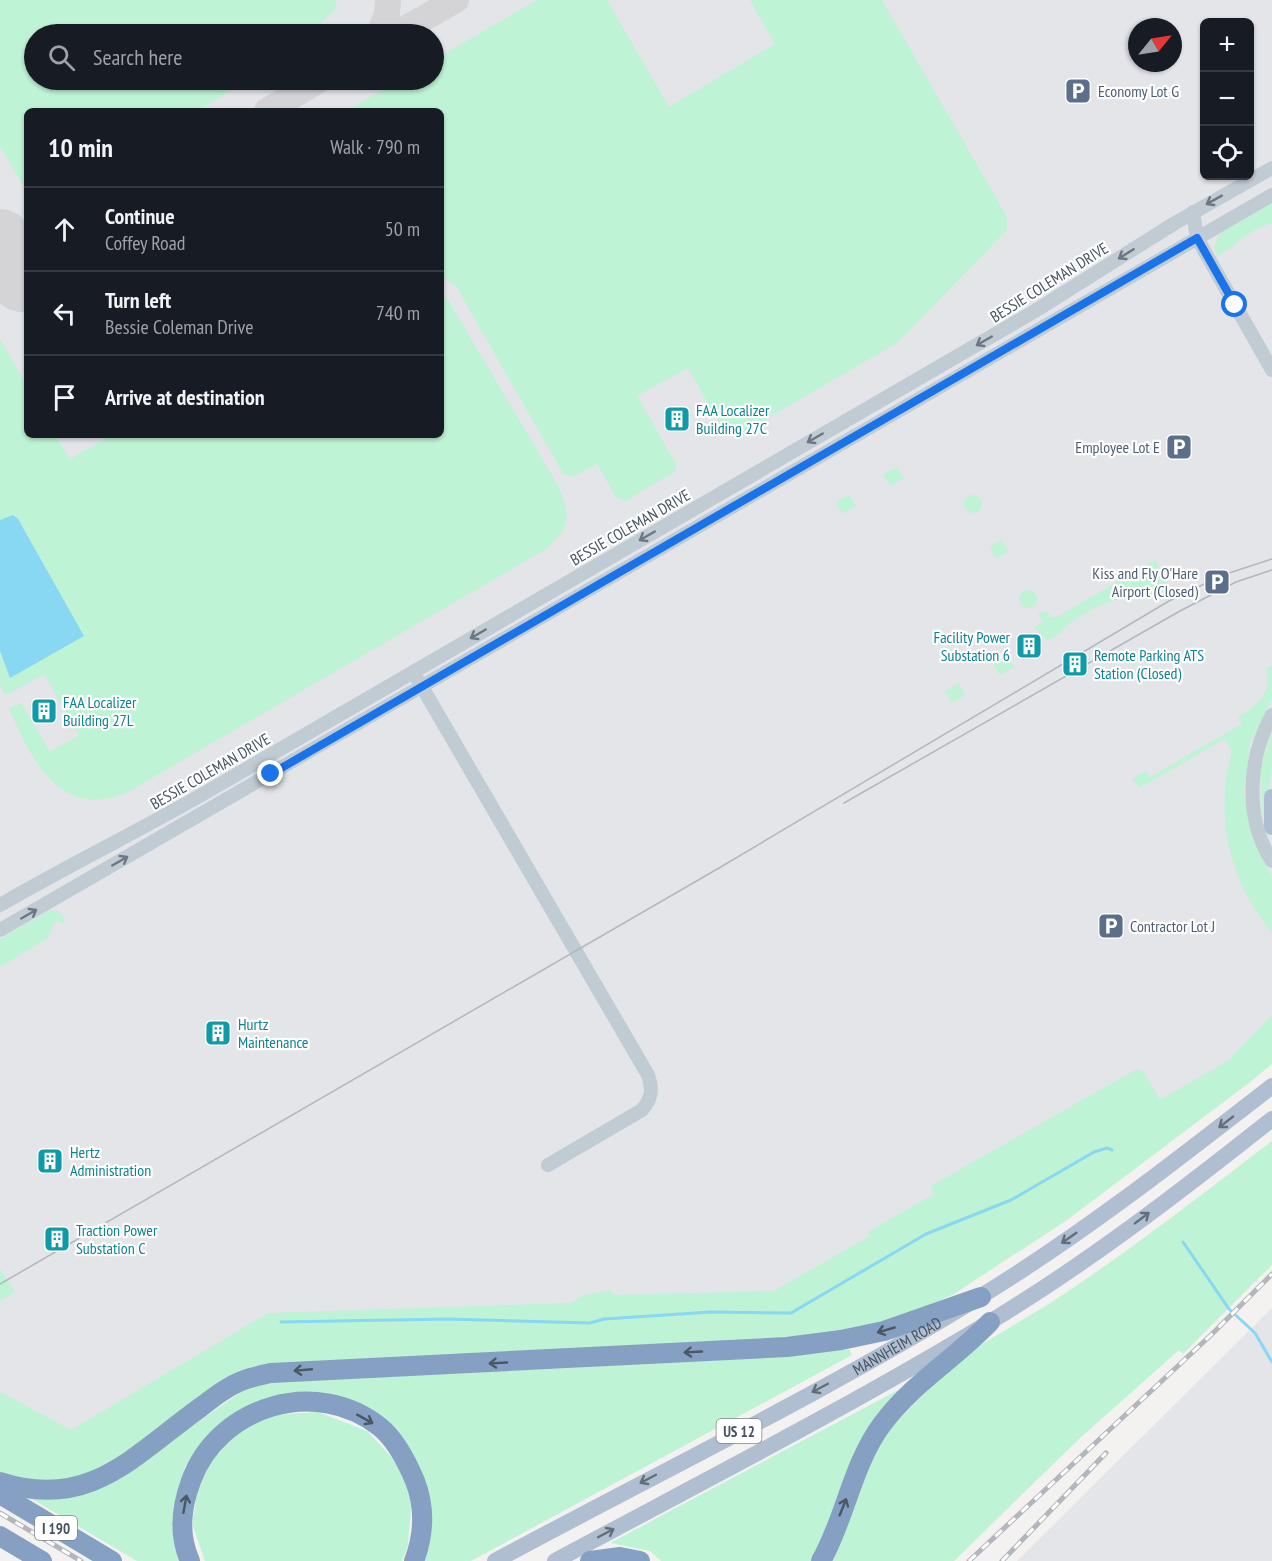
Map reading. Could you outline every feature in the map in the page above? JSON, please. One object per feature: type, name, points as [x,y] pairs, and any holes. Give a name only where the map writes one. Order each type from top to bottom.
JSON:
[{"type":"highway","points":[[0,1482],[45,1492],[70,1490],[99,1479],[127,1462],[222,1392],[243,1380],[271,1373],[787,1347],[841,1341],[884,1331],[981,1297]]},
{"type":"highway","points":[[821,1561],[860,1465],[883,1423],[920,1382],[963,1350],[990,1322]]},
{"type":"highway","points":[[190,1561],[181,1526],[185,1499],[196,1466],[212,1442],[231,1425],[259,1409],[293,1401],[329,1403],[356,1414],[380,1427],[398,1448],[419,1492],[422,1535],[414,1561]]},
{"type":"highway","name":"I 190","points":[[0,1494],[112,1561]]},
{"type":"highway","name":"I 190","points":[[0,1536],[42,1561]]},
{"type":"highway","points":[[590,1561],[620,1557],[640,1561]]},
{"type":"main road","points":[[1272,797],[1272,827]]},
{"type":"main road","name":"MANNHEIM ROAD","points":[[495,1561],[836,1379],[981,1297],[1105,1213],[1272,1086]]},
{"type":"main road","name":"MANNHEIM ROAD","points":[[555,1561],[889,1380],[990,1322],[1136,1224],[1272,1119]]},
{"type":"main road","points":[[1252,1135],[1272,1127]]},
{"type":"street","name":"BESSIE COLEMAN DRIVE","points":[[0,905],[68,866],[151,824],[1035,311],[1193,212],[1272,168]]},
{"type":"street","name":"BESSIE COLEMAN DRIVE","points":[[0,930],[1272,195]]},
{"type":"street","points":[[1193,212],[1197,238],[1272,370]]},
{"type":"street","points":[[1175,223],[1197,238]]},
{"type":"street","points":[[413,672],[643,1065],[652,1085],[651,1099],[642,1110],[548,1164]]},
{"type":"street","points":[[1272,715],[1256,754],[1253,778],[1256,825],[1272,861]]},
{"type":"shaded area","points":[[0,0],[1272,0],[1272,1048],[792,1323],[273,1330],[59,1457],[0,1431]]},
{"type":"shaded area","points":[[1272,1308],[1272,1561],[1017,1561]]},
{"type":"green space","points":[[0,0],[335,0],[337,7],[320,24],[24,24],[24,90],[231,90],[203,108],[24,108],[24,187],[0,146]]},
{"type":"green space","points":[[537,0],[607,0],[669,107],[775,44],[750,0],[882,0],[1007,217],[1007,230],[897,343],[740,434],[728,435],[723,430],[688,368],[637,396],[676,464],[676,471],[625,501],[616,497],[597,464],[574,476],[564,475],[456,286],[444,278],[444,108],[351,108],[383,90],[444,90],[444,54]]},
{"type":"green space","points":[[1272,203],[1272,223],[1250,233],[1218,256],[1214,248],[1219,234]]},
{"type":"green space","points":[[444,297],[559,487],[567,514],[561,534],[546,549],[126,793],[103,799],[83,798],[66,792],[38,765],[9,708],[21,703],[50,752],[79,735],[44,674],[9,694],[4,694],[0,684],[0,339],[24,381],[24,438],[57,438],[70,459],[107,438],[444,438]]},
{"type":"green space","points":[[897,467],[904,478],[890,486],[883,474]]},
{"type":"green space","points":[[849,495],[856,506],[842,514],[836,502]]},
{"type":"green space","points":[[969,495],[977,495],[982,500],[980,511],[969,513],[964,508],[964,500]]},
{"type":"green space","points":[[1001,540],[1009,551],[995,559],[990,547]]},
{"type":"green space","points":[[1155,560],[1174,596],[1165,601],[1151,595],[1123,598],[1115,583]]},
{"type":"green space","points":[[1112,585],[1121,599],[1090,610],[1054,637],[1046,640],[1035,627],[1043,622],[1038,613],[1046,611],[1051,617],[1057,617]]},
{"type":"green space","points":[[1024,590],[1032,590],[1037,595],[1035,606],[1024,608],[1019,603],[1019,595]]},
{"type":"green space","points":[[1007,656],[1014,667],[1000,675],[993,664]]},
{"type":"green space","points":[[1272,665],[1272,698],[1250,744],[1244,794],[1253,838],[1272,876],[1272,932],[1245,892],[1229,847],[1225,823],[1225,799],[1232,751],[1225,739],[1141,787],[1138,787],[1133,778],[1146,771],[1150,777],[1242,724],[1238,717],[1262,698],[1267,685],[1266,669]]},
{"type":"green space","points":[[959,683],[965,695],[952,703],[945,691]]},
{"type":"green space","points":[[1272,728],[1272,769],[1263,819],[1260,774]]},
{"type":"green space","points":[[50,910],[60,912],[65,920],[64,924],[55,920],[48,938],[0,967],[0,939]]},
{"type":"green space","points":[[1272,1015],[1272,1064],[1249,1083],[1067,1220],[954,1294],[908,1315],[853,1330],[801,1337],[265,1365],[98,1471],[71,1479],[49,1482],[0,1474],[0,1392],[71,1430],[268,1313],[571,1303],[583,1295],[611,1290],[614,1295],[774,1291],[870,1236],[868,1232],[934,1194],[931,1186],[1137,1069],[1144,1072],[1160,1100],[1229,1060]]},
{"type":"green space","points":[[1272,1141],[1272,1265],[1183,1354],[1179,1350],[1080,1438],[954,1561],[831,1561],[864,1476],[880,1443],[906,1406],[925,1387],[969,1353],[1064,1294],[1117,1257]]},
{"type":"green space","points":[[0,1269],[15,1292],[0,1301]]},
{"type":"green space","points":[[849,1349],[852,1355],[471,1561],[423,1561],[427,1553],[430,1519],[425,1482],[346,1400],[294,1393],[249,1405],[214,1431],[185,1467],[175,1511],[180,1561],[137,1561],[32,1499],[130,1470],[245,1389],[280,1379],[573,1368]]},
{"type":"green space","points":[[904,1387],[812,1561],[661,1561],[650,1551],[610,1543]]},
{"type":"green space","points":[[318,1412],[367,1431],[396,1462],[412,1496],[408,1545],[402,1561],[205,1561],[192,1524],[199,1481],[227,1439],[270,1415]]},
{"type":"water","points":[[13,515],[18,519],[84,636],[10,678],[0,651],[0,520]]},
{"type":"waterway","points":[[281,1322],[448,1319],[590,1323],[604,1319],[711,1312],[791,1313],[926,1234],[1011,1200],[1094,1152],[1107,1148],[1112,1150]]},
{"type":"waterway","points":[[1183,1242],[1229,1309],[1255,1333],[1272,1362]]},
{"type":"taxiway","points":[[383,24],[387,14],[388,0]]},
{"type":"taxiway","points":[[414,24],[456,0]]},
{"type":"taxiway","points":[[272,108],[302,90]]},
{"type":"taxiway","points":[[0,229],[24,237]]},
{"type":"taxiway","points":[[0,271],[24,257]]},
{"type":"runway","points":[[0,241],[22,280]]},
{"type":"tram line","points":[[0,1284],[719,868],[1169,601],[1223,575],[1272,559]]},
{"type":"tram line","points":[[844,803],[1180,611],[1236,582],[1272,570]]},
{"type":"railway","points":[[969,1561],[1211,1335],[1272,1274]]},
{"type":"railway","points":[[1002,1561],[1106,1453]]},
{"type":"railway","points":[[0,1513],[81,1561]]},
{"type":"place","name":"Economy Lot G","points":[[1078,91]]},
{"type":"place","name":"FAA Localizer Building 27C","points":[[677,419]]},
{"type":"place","name":"Employee Lot E","points":[[1179,447]]},
{"type":"place","name":"Kiss and Fly O'Hare Airport (Closed)","points":[[1217,582]]},
{"type":"place","name":"Facility Power Substation 6","points":[[1029,646]]},
{"type":"place","name":"Remote Parking ATS Station (Closed)","points":[[1075,664]]},
{"type":"place","name":"FAA Localizer Building 27L","points":[[44,711]]},
{"type":"place","name":"Contractor Lot J","points":[[1111,926]]},
{"type":"place","name":"Hurtz Maintenance","points":[[218,1033]]},
{"type":"place","name":"Hertz Administration","points":[[50,1161]]},
{"type":"place","name":"Traction Power Substation C","points":[[57,1239]]},
{"type":"route","points":[[271,774],[1197,238],[1235,305]]}]
